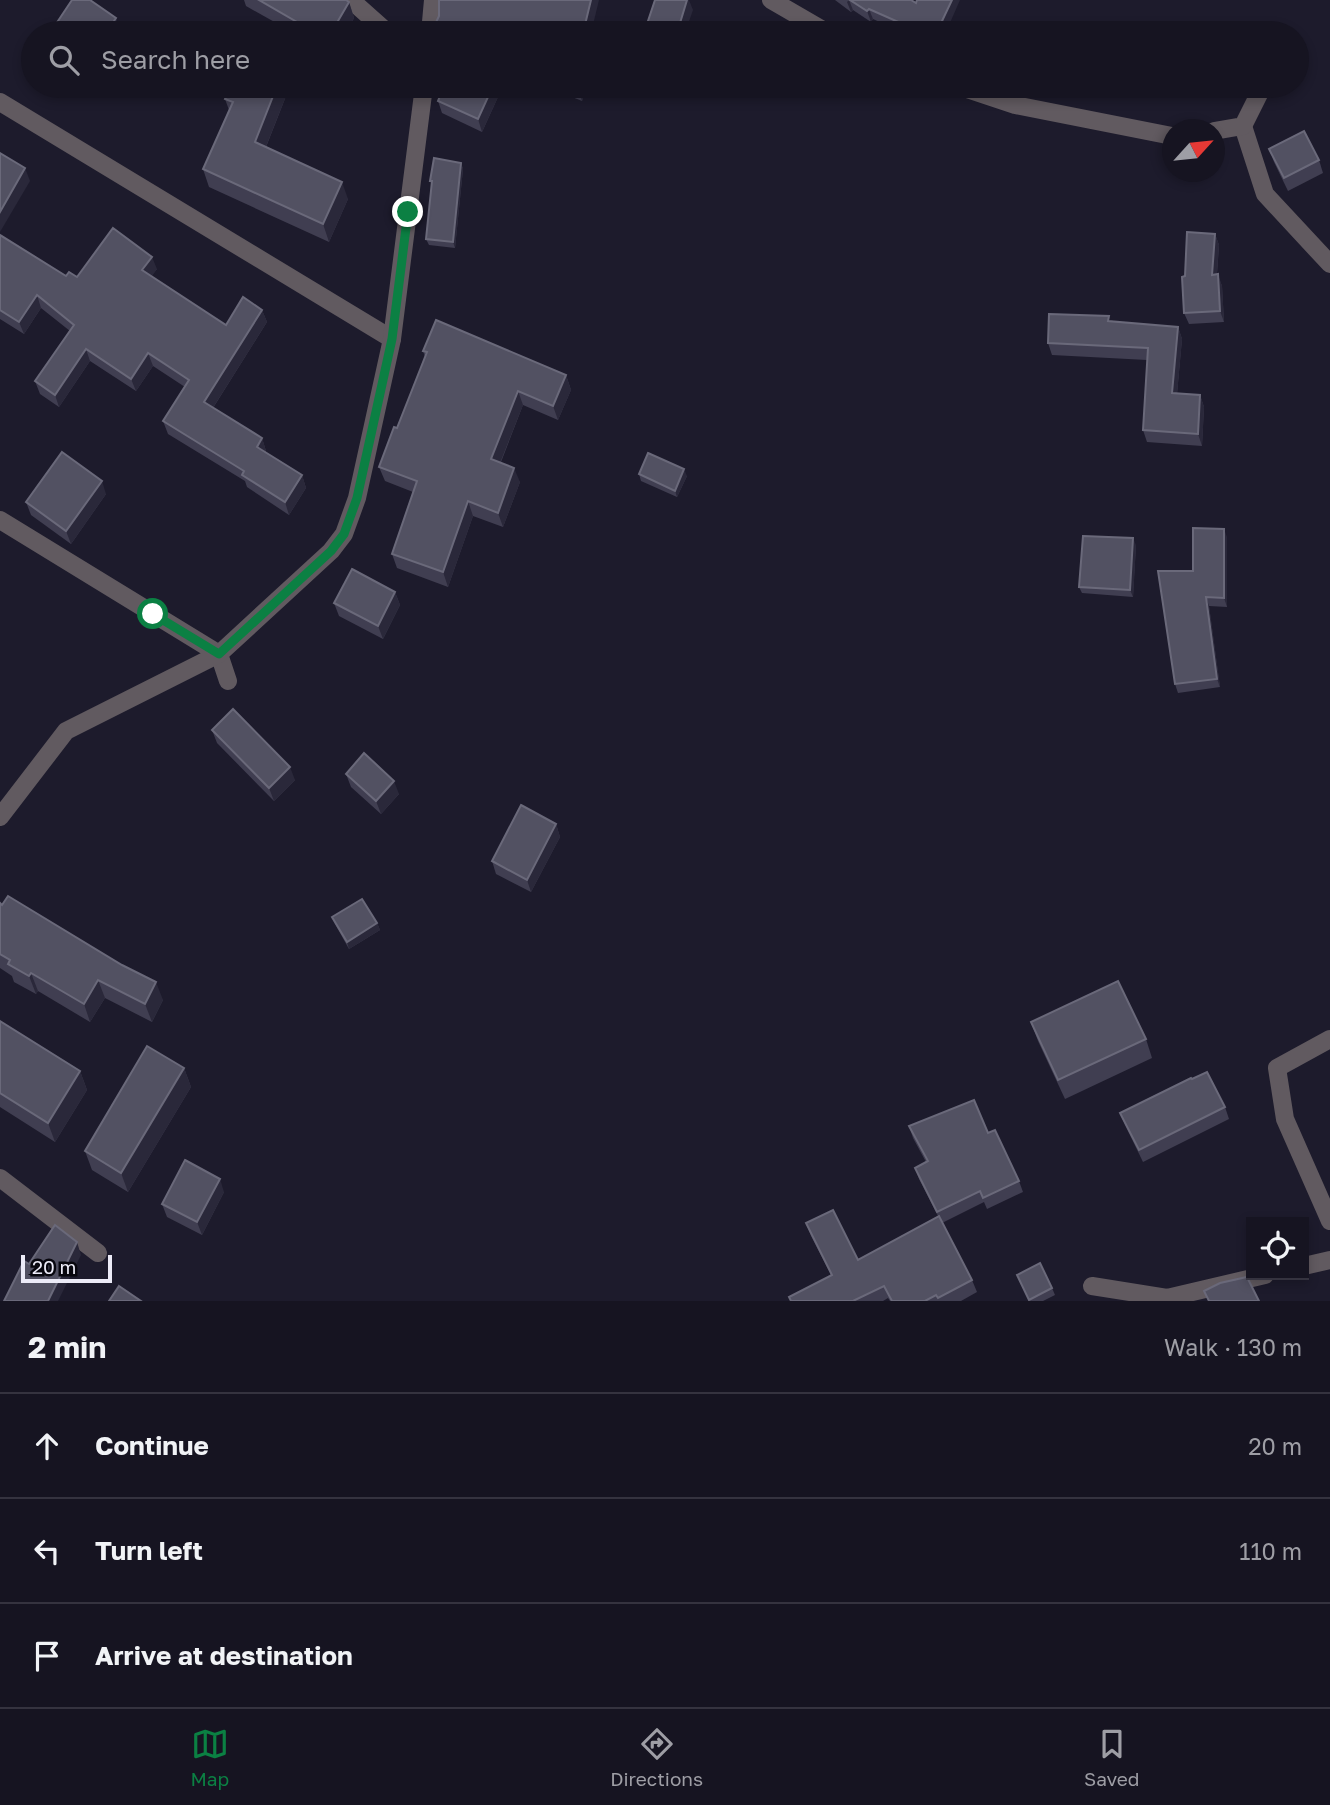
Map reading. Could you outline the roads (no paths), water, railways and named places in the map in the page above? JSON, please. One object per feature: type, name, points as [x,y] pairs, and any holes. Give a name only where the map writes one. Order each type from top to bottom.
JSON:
[{"type":"street","points":[[351,0],[375,21]]},
{"type":"street","points":[[431,21],[433,0]]},
{"type":"street","points":[[771,0],[807,21]]},
{"type":"street","points":[[0,817],[66,731],[219,654],[331,551],[344,534],[357,498],[392,339],[422,98]]},
{"type":"street","points":[[994,98],[1015,105],[1162,134]]},
{"type":"street","points":[[1257,98],[1242,125],[1265,194],[1330,264]]},
{"type":"street","points":[[0,102],[392,339]]},
{"type":"street","points":[[1225,129],[1242,125]]},
{"type":"street","points":[[0,520],[219,654],[228,681]]},
{"type":"street","points":[[1330,1039],[1277,1068],[1285,1119],[1330,1221]]},
{"type":"street","points":[[0,1178],[98,1254]]},
{"type":"street","points":[[1309,1265],[1330,1261]]},
{"type":"street","points":[[1092,1286],[1167,1298],[1246,1279]]}]
